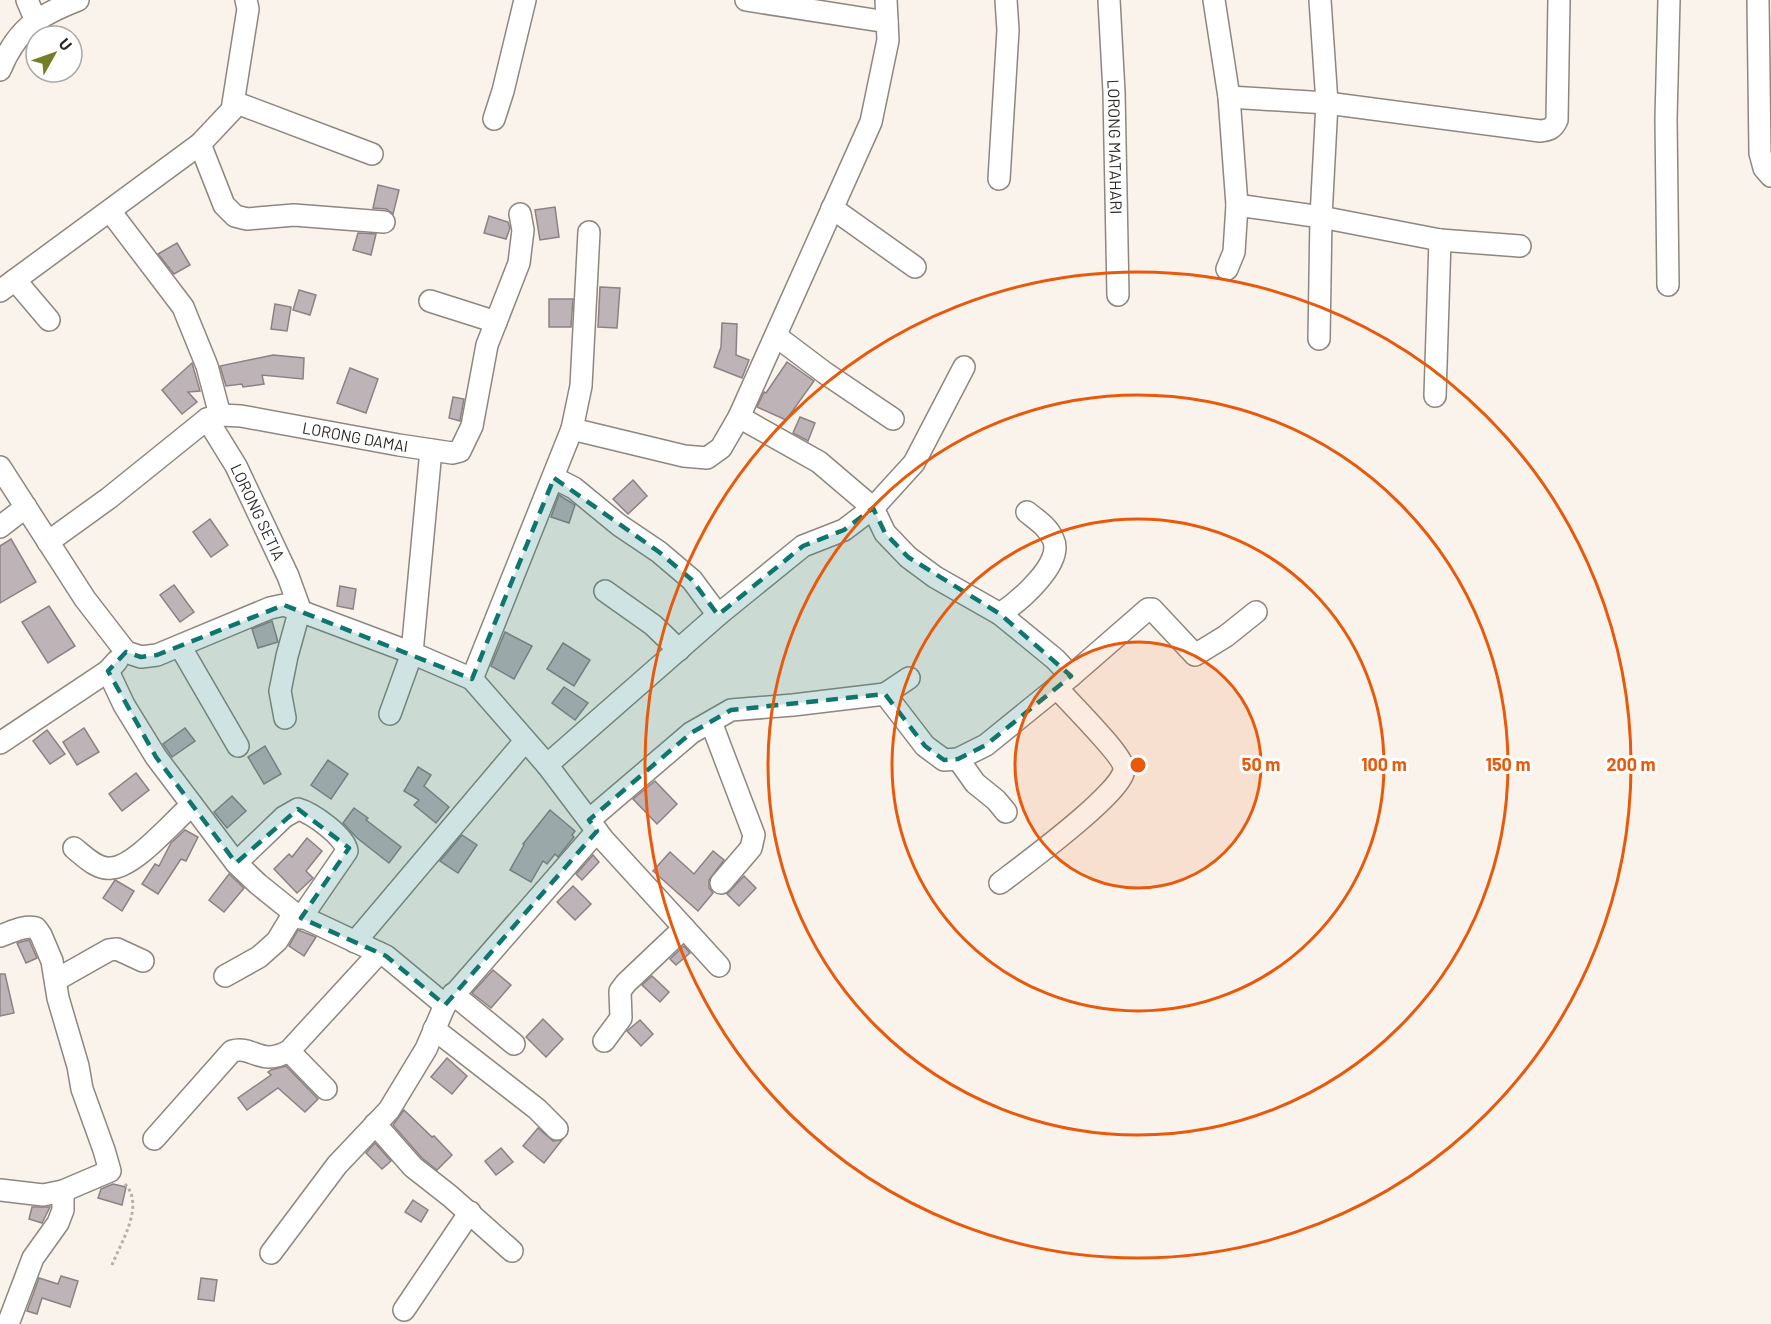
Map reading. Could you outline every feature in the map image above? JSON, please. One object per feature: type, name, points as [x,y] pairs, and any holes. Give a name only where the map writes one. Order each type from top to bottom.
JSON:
[{"type":"street","points":[[27,0],[36,21]]},
{"type":"street","points":[[0,70],[8,50],[20,33],[36,21],[78,0]]},
{"type":"street","points":[[49,320],[8,285],[200,144],[232,110],[248,9],[246,0]]},
{"type":"street","points":[[494,119],[525,0]]},
{"type":"street","points":[[746,0],[775,2],[887,22]]},
{"type":"street","points":[[572,429],[684,456],[707,458],[721,448],[739,417],[871,122],[888,40],[886,0]]},
{"type":"street","points":[[999,179],[1008,30],[1006,0]]},
{"type":"street","name":"LORONG MATAHARI","points":[[1109,0],[1114,92],[1118,295]]},
{"type":"street","points":[[1214,0],[1229,97],[1237,205],[1234,252],[1227,269]]},
{"type":"street","points":[[1319,339],[1327,103],[1320,0]]},
{"type":"street","points":[[1229,97],[1327,103],[1540,131],[1549,130],[1557,120],[1559,0]]},
{"type":"street","points":[[1668,285],[1666,119],[1669,0]]},
{"type":"street","points":[[1758,0],[1766,128],[1760,153],[1764,168],[1771,176]]},
{"type":"street","points":[[234,102],[372,154]]},
{"type":"street","points":[[200,144],[224,205],[235,216],[247,219],[294,215],[384,222]]},
{"type":"street","points":[[1237,205],[1322,217],[1440,240],[1520,246]]},
{"type":"street","points":[[832,208],[915,267]]},
{"type":"street","name":"LORONG SETIA","points":[[110,211],[183,307],[207,366],[214,417],[288,576],[300,609]]},
{"type":"street","name":"LORONG DAMAI","points":[[214,417],[241,416],[457,453],[463,447],[472,426],[487,345],[519,263],[523,230],[520,214]]},
{"type":"street","points":[[472,679],[572,429],[580,386],[589,232]]},
{"type":"street","points":[[1435,396],[1440,240]]},
{"type":"street","points":[[430,301],[496,322]]},
{"type":"street","points":[[776,336],[825,373],[893,419]]},
{"type":"street","points":[[547,765],[718,615],[803,546],[844,530],[873,508],[914,463],[964,368]]},
{"type":"street","points":[[48,542],[214,417]]},
{"type":"street","points":[[739,417],[819,462],[873,508],[885,533],[908,557],[935,577],[1000,614],[1055,659],[1064,682],[1116,754],[1124,769],[1122,778],[1112,791],[1000,883]]},
{"type":"street","points":[[390,714],[412,653],[431,450]]},
{"type":"street","points":[[0,467],[85,599],[126,652],[141,657],[157,655],[270,608],[284,605],[300,609],[412,653],[472,679],[547,765],[593,826],[719,966]]},
{"type":"street","points":[[554,478],[574,488],[619,525],[659,552],[692,580],[718,615]]},
{"type":"street","points":[[0,527],[26,507]]},
{"type":"street","points":[[1000,614],[1019,601],[1043,574],[1054,556],[1054,540],[1046,528],[1027,512]]},
{"type":"street","points":[[605,591],[653,625],[679,650]]},
{"type":"street","points":[[285,718],[280,691],[300,609]]},
{"type":"street","points":[[885,694],[925,746],[944,760],[958,759],[986,745],[1064,682],[1148,609],[1152,609],[1195,655],[1226,636],[1256,612]]},
{"type":"street","points":[[180,646],[238,746]]},
{"type":"street","points":[[0,743],[108,671],[126,652]]},
{"type":"street","points":[[108,671],[124,705],[156,757],[236,863],[258,884],[298,915],[379,953],[513,1044]]},
{"type":"street","points":[[271,1253],[337,1165],[389,1110],[426,1049],[449,999],[593,826],[691,733],[731,710],[885,694],[909,678]]},
{"type":"street","points":[[711,722],[754,835],[751,848],[721,883]]},
{"type":"street","points":[[355,942],[525,741]]},
{"type":"street","points":[[958,759],[975,783],[996,800],[1006,812]]},
{"type":"street","points":[[74,848],[94,864],[110,869],[127,863],[151,844],[192,805]]},
{"type":"street","points":[[225,976],[259,957],[276,941],[347,851],[346,844],[339,836],[306,811],[298,809],[284,817],[236,863]]},
{"type":"street","points":[[0,936],[24,927],[36,928],[41,935],[52,962],[58,998],[78,1066],[81,1089],[105,1150],[110,1172],[63,1191],[43,1195],[0,1190]]},
{"type":"street","points":[[604,1041],[621,1018],[620,991],[684,928]]},
{"type":"street","points":[[56,980],[110,950],[117,949],[143,961]]},
{"type":"street","points":[[154,1139],[232,1051],[239,1049],[264,1058],[274,1058],[289,1051],[379,953]]},
{"type":"street","points":[[434,1029],[537,1109],[557,1129]]},
{"type":"street","points":[[289,1051],[326,1089]]},
{"type":"street","points":[[375,1124],[413,1167],[470,1212],[512,1251]]},
{"type":"street","points":[[8,1324],[33,1258],[58,1223],[63,1210],[63,1191]]},
{"type":"street","points":[[404,1310],[470,1212]]},
{"type":"path","points":[[110,1172],[127,1185],[133,1196],[133,1210],[112,1265]]},
{"type":"highlighted area","points":[[554,478],[659,552],[692,580],[718,615],[803,546],[844,530],[873,508],[885,533],[908,557],[1000,614],[1071,676],[986,745],[958,759],[944,760],[925,746],[885,694],[731,710],[691,733],[589,820],[597,831],[445,1005],[386,956],[301,918],[349,848],[298,809],[236,863],[156,757],[108,671],[126,652],[141,657],[157,655],[284,605],[472,679]]},
{"type":"building","points":[[378,185],[399,190],[393,214],[386,209],[373,208]]},
{"type":"building","points":[[555,207],[559,237],[540,240],[535,210]]},
{"type":"building","points":[[489,216],[508,222],[510,228],[506,239],[484,233]]},
{"type":"building","points":[[358,233],[376,234],[371,255],[353,250]]},
{"type":"building","points":[[177,243],[190,265],[174,274],[158,254]]},
{"type":"building","points":[[600,287],[620,288],[617,328],[598,327]]},
{"type":"building","points":[[299,290],[316,295],[310,315],[293,310]]},
{"type":"building","points":[[549,299],[573,299],[571,327],[549,327]]},
{"type":"building","points":[[275,304],[291,307],[287,331],[271,329]]},
{"type":"building","points":[[722,323],[737,324],[736,355],[749,360],[742,378],[714,367],[721,347]]},
{"type":"building","points":[[273,355],[304,358],[303,379],[262,375],[264,384],[243,387],[242,384],[226,386],[220,366]]},
{"type":"building","points":[[787,362],[814,381],[786,420],[757,407],[764,392],[766,393]]},
{"type":"building","points":[[192,363],[200,391],[188,392],[197,402],[182,414],[162,390]]},
{"type":"building","points":[[350,368],[378,379],[366,413],[337,403]]},
{"type":"building","points":[[453,397],[464,399],[460,421],[449,418]]},
{"type":"building","points":[[800,417],[815,423],[808,441],[793,433]]},
{"type":"building","points":[[633,480],[647,496],[628,514],[613,499]]},
{"type":"building","points":[[559,495],[575,505],[569,523],[551,517]]},
{"type":"building","points":[[210,519],[228,545],[211,557],[193,532]]},
{"type":"building","points":[[11,539],[36,582],[0,603],[0,546]]},
{"type":"building","points":[[174,585],[194,612],[180,622],[160,595]]},
{"type":"building","points":[[340,586],[356,589],[353,609],[337,606]]},
{"type":"building","points":[[49,606],[75,646],[48,663],[22,622]]},
{"type":"building","points":[[272,621],[278,642],[258,648],[252,629]]},
{"type":"building","points":[[505,632],[532,646],[514,679],[491,666]]},
{"type":"building","points":[[563,643],[590,660],[574,686],[547,669]]},
{"type":"building","points":[[564,687],[588,703],[575,720],[552,703]]},
{"type":"building","points":[[84,728],[99,752],[77,765],[63,742]]},
{"type":"building","points":[[185,728],[195,741],[172,757],[163,744]]},
{"type":"building","points":[[47,730],[65,754],[50,764],[33,741]]},
{"type":"building","points":[[265,746],[281,774],[264,784],[248,757]]},
{"type":"building","points":[[328,760],[348,774],[331,799],[311,785]]},
{"type":"building","points":[[418,767],[431,775],[424,786],[449,807],[436,823],[414,805],[419,800],[404,791]]},
{"type":"building","points":[[136,773],[149,790],[122,811],[109,794]]},
{"type":"building","points":[[655,781],[677,804],[657,824],[633,799]]},
{"type":"building","points":[[232,796],[246,811],[227,828],[214,812]]},
{"type":"building","points":[[354,808],[401,847],[389,863],[357,838],[343,823]]},
{"type":"building","points":[[550,810],[575,831],[572,835],[574,837],[558,857],[555,854],[547,864],[543,861],[531,882],[510,870],[523,844]]},
{"type":"building","points":[[185,830],[198,837],[186,861],[181,859],[158,894],[142,884],[155,864],[159,866],[171,843]]},
{"type":"building","points":[[462,835],[477,845],[458,873],[440,861]]},
{"type":"building","points":[[307,838],[322,851],[306,871],[313,878],[297,893],[274,869],[289,854],[292,857]]},
{"type":"building","points":[[713,851],[724,860],[709,880],[709,888],[713,893],[698,911],[653,871],[670,852],[694,874]]},
{"type":"building","points":[[593,855],[599,862],[582,880],[576,874]]},
{"type":"building","points":[[229,874],[244,888],[224,912],[209,900]]},
{"type":"building","points":[[744,876],[756,888],[739,906],[727,894]]},
{"type":"building","points":[[115,880],[134,891],[122,911],[103,898]]},
{"type":"building","points":[[573,886],[591,904],[575,920],[557,902]]},
{"type":"building","points":[[298,930],[316,937],[304,956],[289,946]]},
{"type":"building","points":[[29,940],[37,958],[26,963],[17,943]]},
{"type":"building","points":[[684,946],[690,953],[676,965],[670,959]]},
{"type":"building","points":[[493,970],[511,985],[491,1008],[472,993]]},
{"type":"building","points":[[0,974],[5,974],[14,1013],[0,1016]]},
{"type":"building","points":[[652,976],[669,992],[660,1002],[642,985]]},
{"type":"building","points":[[543,1019],[563,1039],[546,1057],[526,1037]]},
{"type":"building","points":[[640,1020],[653,1034],[641,1046],[627,1031]]},
{"type":"building","points":[[447,1058],[467,1076],[452,1094],[431,1077]]},
{"type":"building","points":[[286,1066],[318,1099],[305,1112],[278,1088],[247,1110],[238,1098],[271,1075],[268,1072],[271,1070]]},
{"type":"building","points":[[404,1110],[452,1155],[437,1170],[422,1158],[393,1125]]},
{"type":"building","points":[[538,1128],[553,1141],[562,1140],[544,1163],[523,1146]]},
{"type":"building","points":[[375,1143],[391,1161],[382,1169],[366,1153]]},
{"type":"building","points":[[501,1148],[513,1162],[496,1175],[485,1161]]},
{"type":"building","points":[[113,1184],[126,1187],[122,1205],[98,1198],[101,1189]]},
{"type":"building","points":[[413,1200],[428,1210],[421,1222],[405,1212]]},
{"type":"building","points":[[32,1207],[50,1207],[42,1223],[29,1219]]},
{"type":"building","points":[[61,1276],[78,1281],[70,1307],[42,1298],[37,1314],[27,1311],[39,1278],[58,1284]]},
{"type":"building","points":[[201,1278],[217,1280],[214,1301],[198,1299]]}]
